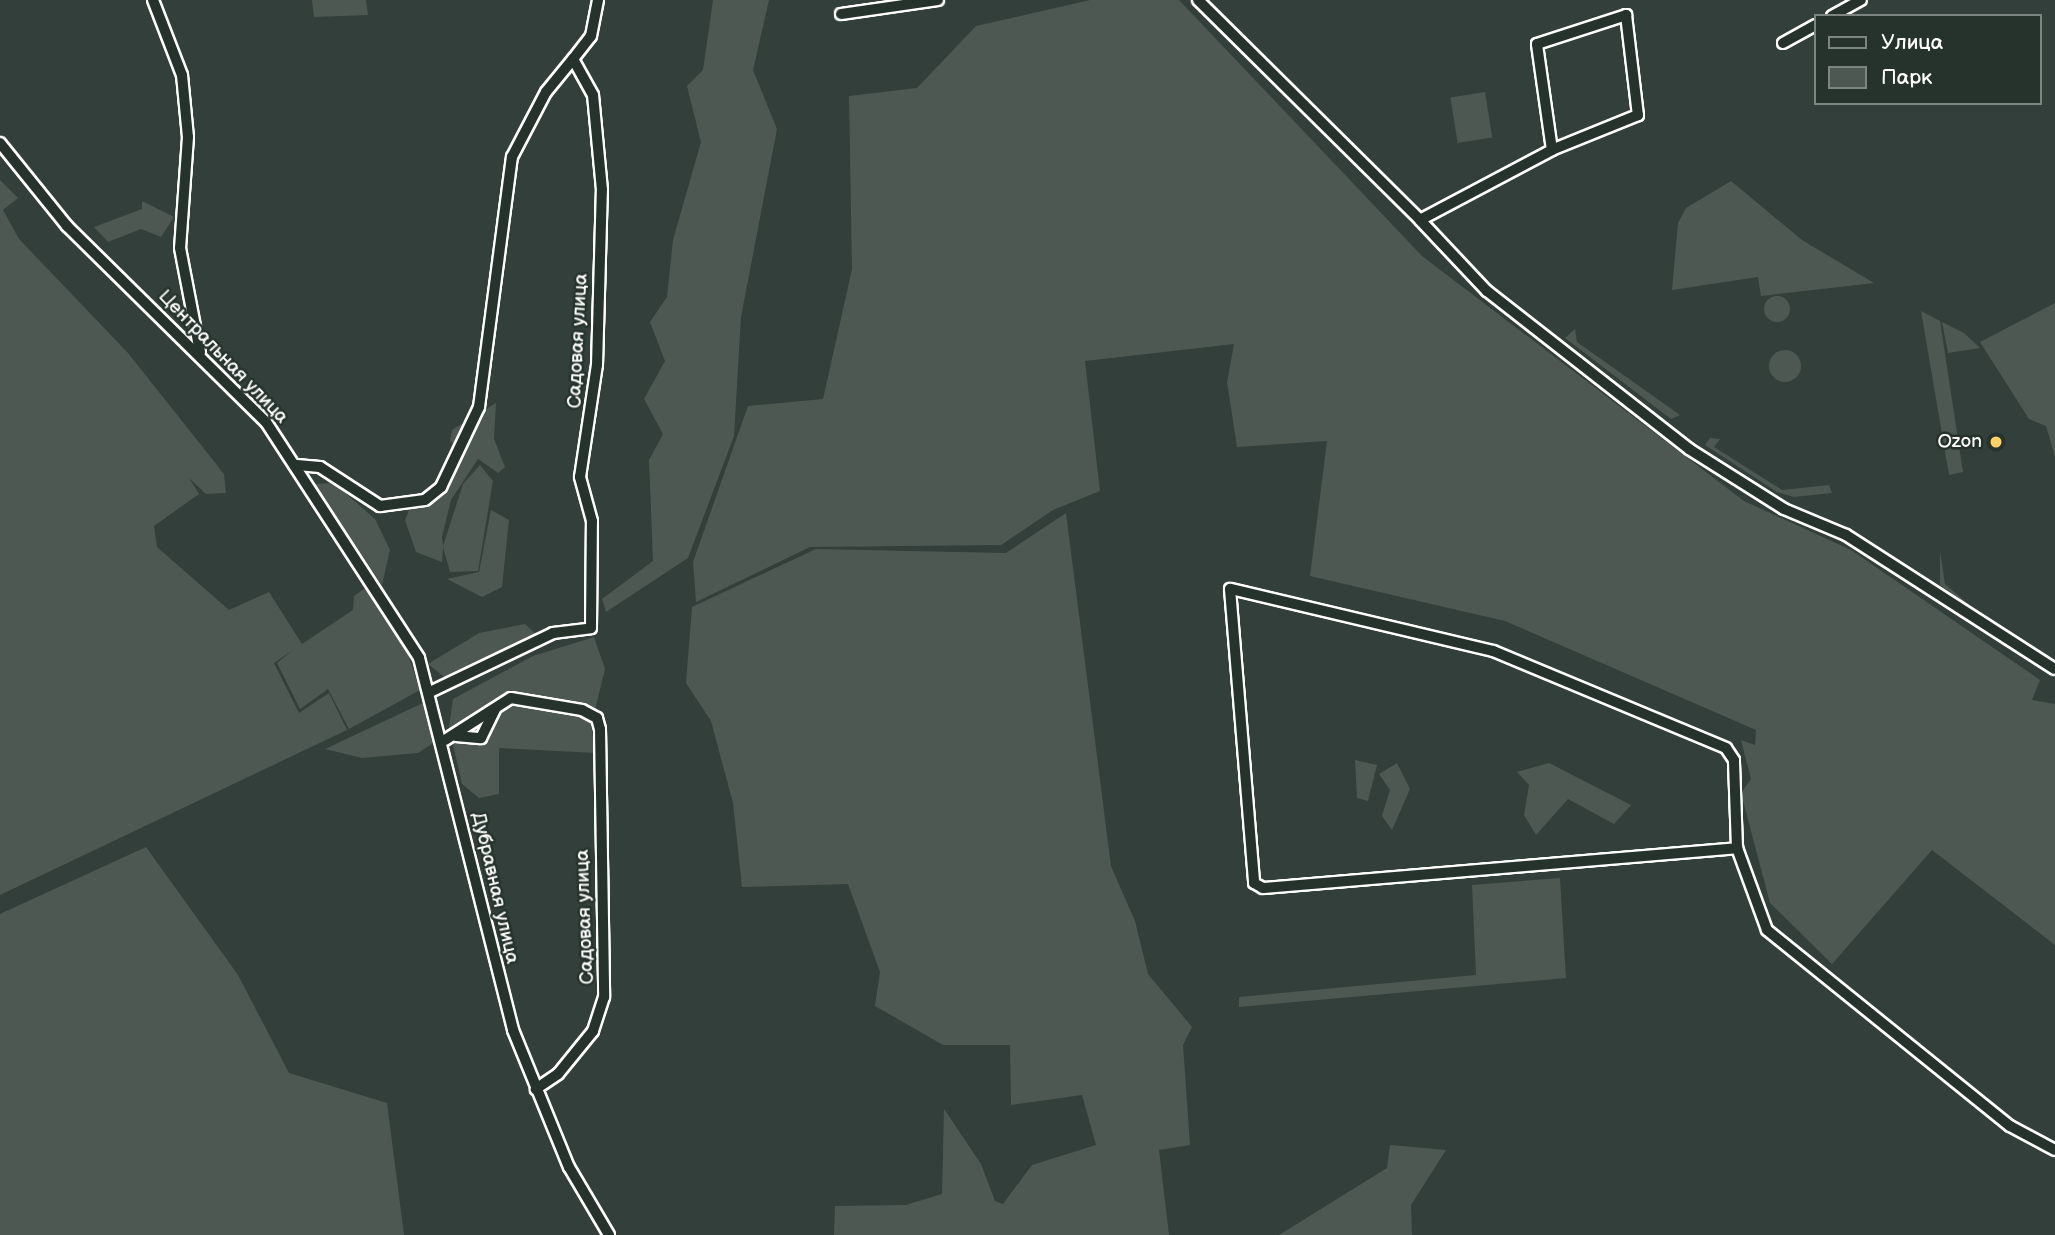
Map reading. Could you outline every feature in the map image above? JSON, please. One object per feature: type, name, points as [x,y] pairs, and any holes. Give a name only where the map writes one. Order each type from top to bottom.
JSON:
[{"type":"street","points":[[153,0],[182,75],[188,137],[180,248],[200,352]]},
{"type":"street","points":[[298,465],[320,467],[371,505],[405,505],[441,486],[479,407],[512,157],[547,92],[591,36],[598,0]]},
{"type":"street","points":[[841,15],[907,2],[938,0]]},
{"type":"street","points":[[1198,0],[1420,220],[1487,291],[1678,442],[1783,509],[1846,535],[2055,669]]},
{"type":"street","points":[[1836,14],[1861,0]]},
{"type":"street","points":[[1420,220],[1552,150],[1638,114],[1626,15],[1537,44],[1552,150]]},
{"type":"street","points":[[1783,43],[1814,26]]},
{"type":"street","name":"Садовая улица","points":[[430,692],[553,633],[590,628],[592,521],[580,477],[597,365],[602,190],[593,95],[573,59]]},
{"type":"street","name":"Центральная улица","points":[[0,143],[67,226],[200,352],[298,465],[419,658],[430,692]]},
{"type":"street","points":[[1737,848],[1263,888],[1249,872],[1230,589],[1493,651],[1726,748],[1734,760],[1737,848],[1767,930],[2010,1126],[2055,1150]]},
{"type":"street","name":"Дубравная улица","points":[[430,692],[445,740],[476,896],[536,1089],[569,1167],[609,1235]]},
{"type":"street","name":"Садовая улица","points":[[495,709],[511,698],[597,718],[604,997],[593,1031],[558,1074],[536,1089]]},
{"type":"street","points":[[445,740],[456,736],[495,709]]},
{"type":"street","points":[[456,736],[481,738],[495,709]]},
{"type":"green space","points":[[312,0],[366,0],[368,15],[314,17]]},
{"type":"green space","points":[[713,0],[769,0],[753,70],[777,129],[741,317],[734,436],[688,558],[606,612],[602,599],[653,561],[649,460],[663,434],[644,399],[665,361],[650,322],[667,297],[673,240],[701,142],[687,86],[703,70]]},
{"type":"green space","points":[[1090,0],[1179,0],[1422,256],[1744,501],[1851,550],[2040,680],[2032,700],[2055,704],[2055,945],[1932,850],[1832,964],[1770,903],[1741,793],[1751,779],[1741,740],[1755,745],[1756,730],[1505,621],[1310,576],[1327,441],[1237,447],[1227,382],[1234,344],[1085,361],[1100,491],[1053,510],[1001,545],[810,547],[696,602],[693,562],[748,406],[823,399],[852,269],[849,96],[917,88],[976,26]]},
{"type":"green space","points":[[1485,92],[1492,137],[1458,143],[1450,97]]},
{"type":"green space","points":[[0,180],[18,198],[3,210],[19,239],[128,353],[224,474],[226,493],[206,494],[189,478],[199,494],[154,526],[157,547],[229,610],[269,592],[302,644],[353,610],[354,596],[367,587],[405,645],[420,690],[349,729],[328,689],[300,709],[277,663],[293,650],[274,663],[299,713],[329,693],[347,730],[0,895]]},
{"type":"green space","points":[[1731,181],[1802,240],[1874,283],[1761,296],[1758,277],[1672,290],[1678,223],[1686,208]]},
{"type":"green space","points":[[142,201],[174,217],[161,237],[141,229],[108,242],[94,227],[142,209]]},
{"type":"green space","points":[[1777,296],[1786,300],[1790,309],[1786,318],[1777,322],[1768,318],[1764,309],[1768,300]]},
{"type":"green space","points":[[2055,303],[2055,457],[2046,426],[2029,419],[1980,342]]},
{"type":"green space","points":[[1921,311],[1940,321],[1963,472],[1949,475]]},
{"type":"green space","points":[[1942,322],[1964,333],[1980,348],[1948,353]]},
{"type":"green space","points":[[1575,329],[1577,342],[1680,415],[1671,419],[1565,338]]},
{"type":"green space","points":[[1785,350],[1796,355],[1801,366],[1796,377],[1785,382],[1774,377],[1769,366],[1774,355]]},
{"type":"green space","points":[[496,403],[494,439],[505,467],[498,473],[478,459],[451,500],[442,537],[443,546],[463,484],[480,465],[493,481],[478,571],[450,572],[443,547],[442,562],[416,552],[405,520],[410,508],[438,500],[462,458],[450,440],[452,430]]},
{"type":"green space","points":[[1710,438],[1720,439],[1714,447],[1782,490],[1829,485],[1832,493],[1794,497],[1777,492],[1705,445]]},
{"type":"green space","points":[[334,483],[375,519],[390,550],[382,585],[314,484]]},
{"type":"green space","points":[[491,510],[509,520],[502,587],[482,597],[447,579],[479,572]]},
{"type":"green space","points":[[1066,513],[1111,866],[1135,921],[1148,974],[1192,1027],[1183,1045],[1190,1145],[1159,1150],[1169,1235],[834,1235],[835,1206],[906,1205],[942,1194],[944,1109],[981,1164],[995,1201],[1003,1204],[1032,1165],[1096,1145],[1082,1095],[1011,1105],[1010,1045],[943,1045],[875,1006],[880,972],[848,884],[742,887],[733,803],[711,721],[686,683],[692,607],[816,549],[1006,553]]},
{"type":"green space","points":[[1940,551],[1945,584],[1975,610],[1940,585]]},
{"type":"green space","points":[[525,624],[538,636],[447,679],[428,664],[479,633]]},
{"type":"green space","points":[[594,637],[605,669],[591,726],[596,753],[499,748],[499,794],[479,798],[462,784],[449,727],[453,699],[533,656]]},
{"type":"green space","points":[[425,702],[438,740],[418,753],[362,758],[325,749]]},
{"type":"green space","points":[[1355,760],[1377,765],[1368,801],[1357,798]]},
{"type":"green space","points":[[1397,763],[1410,789],[1392,830],[1382,816],[1390,790],[1379,774]]},
{"type":"green space","points":[[1549,763],[1631,805],[1614,824],[1568,799],[1536,835],[1524,815],[1529,785],[1517,772]]},
{"type":"green space","points":[[146,847],[238,975],[289,1073],[387,1103],[404,1235],[0,1235],[0,914]]},
{"type":"green space","points":[[1560,878],[1566,978],[1239,1007],[1239,997],[1476,975],[1472,885]]},
{"type":"green space","points":[[1390,1145],[1446,1150],[1411,1205],[1412,1235],[1279,1235],[1387,1168]]},
{"type":"place","name":"Ozon","points":[[1996,442]]}]
